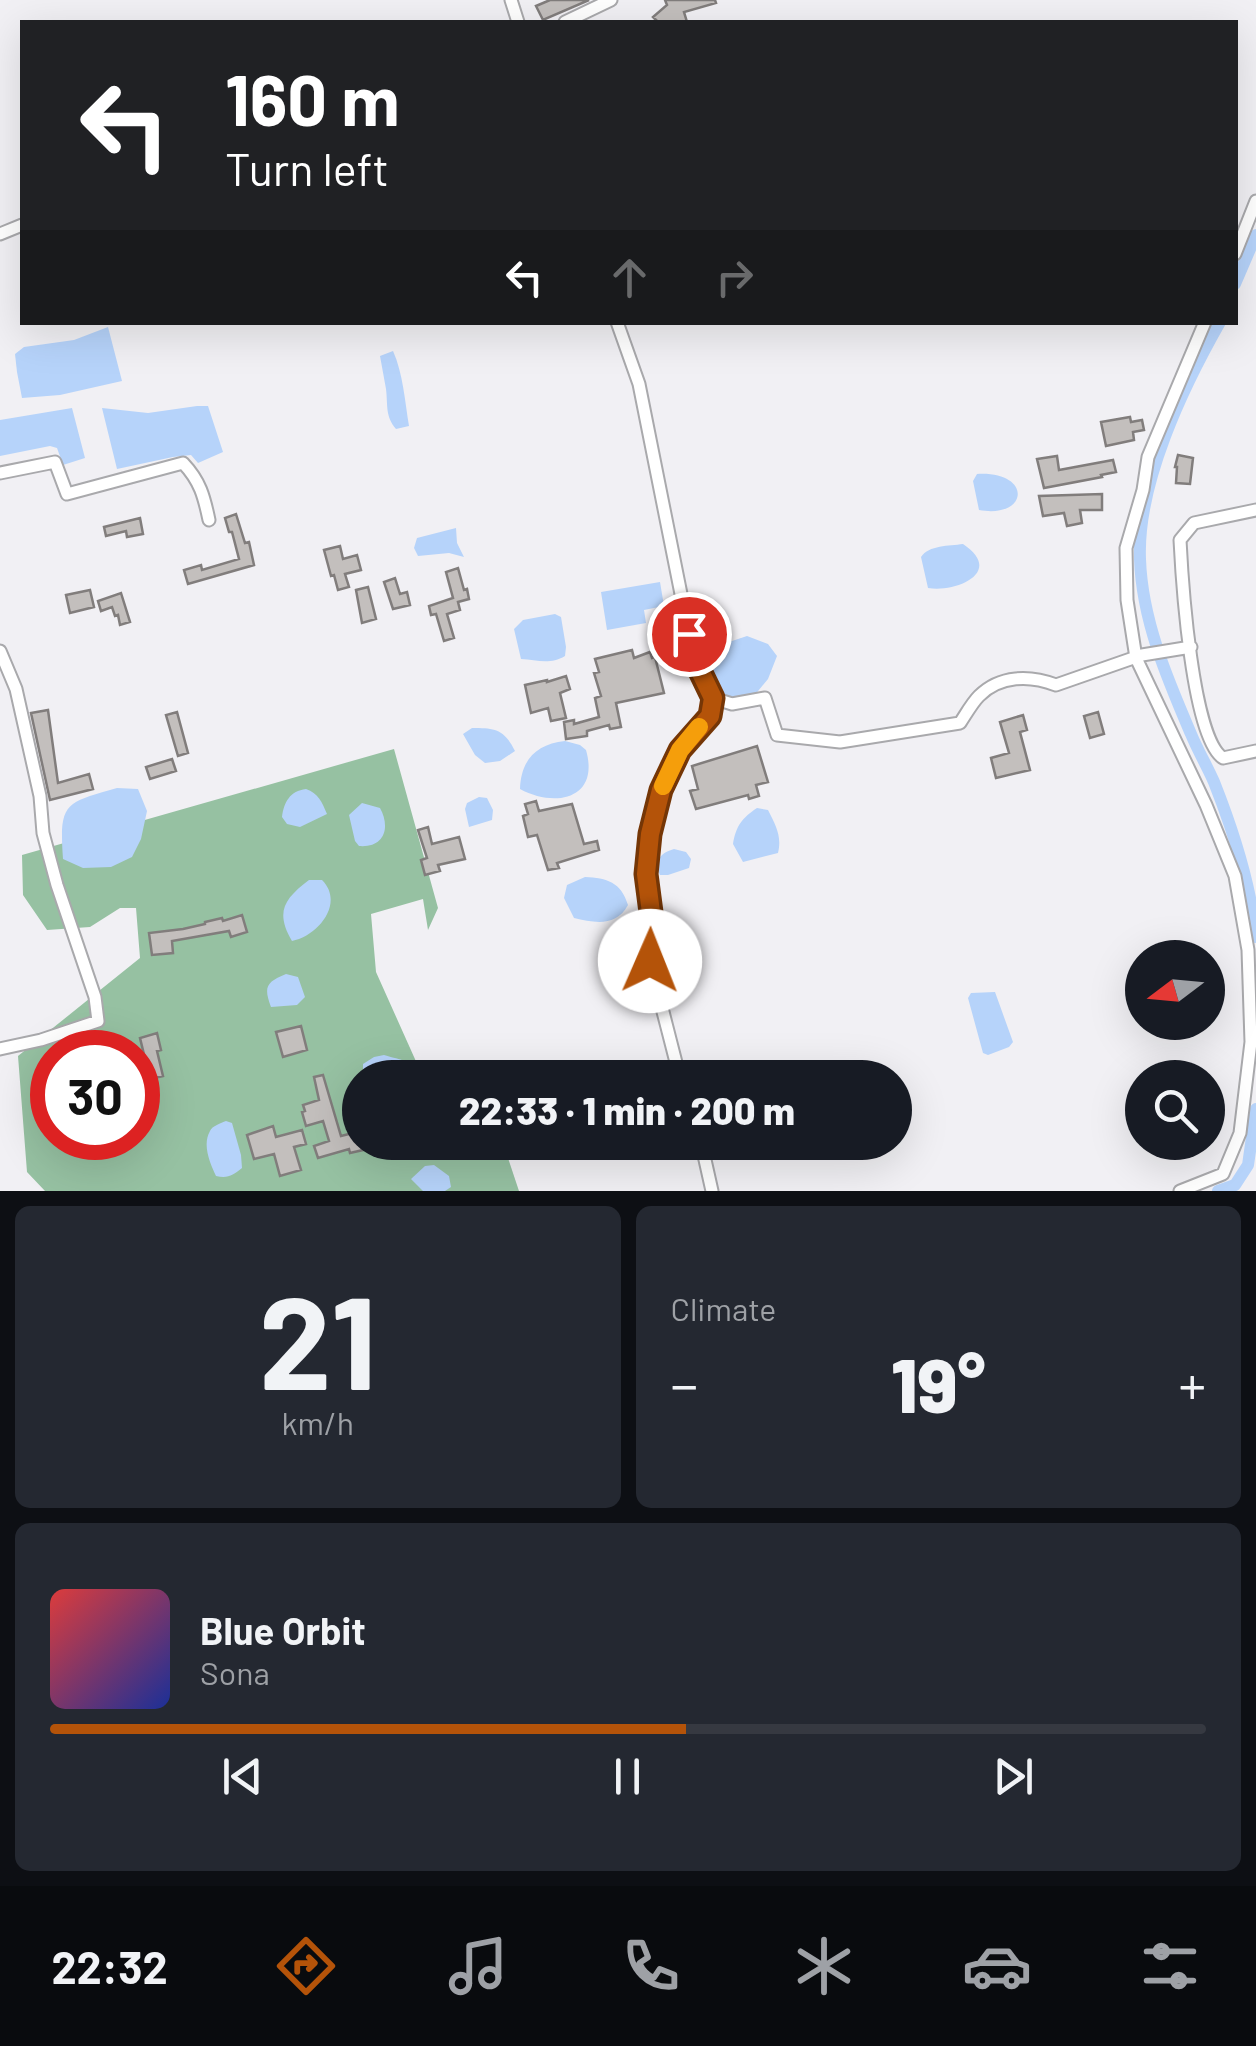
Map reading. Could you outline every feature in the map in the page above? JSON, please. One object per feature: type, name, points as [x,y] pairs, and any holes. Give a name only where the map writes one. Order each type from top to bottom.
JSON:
[{"type":"street","points":[[569,20],[611,0]]},
{"type":"street","points":[[1238,246],[1256,201]]},
{"type":"street","points":[[618,325],[639,384],[689,634],[713,698],[710,716],[680,750],[661,790],[650,834],[646,874],[652,920],[650,961],[675,1060]]},
{"type":"street","points":[[1180,1191],[1223,1174],[1240,1133],[1251,1042],[1248,950],[1236,876],[1139,657],[1127,600],[1126,548],[1144,490],[1148,457],[1203,325]]},
{"type":"street","points":[[0,474],[55,462],[67,494],[183,463],[196,477],[209,520]]},
{"type":"street","points":[[1256,510],[1194,523],[1180,540],[1198,706],[1216,753],[1223,758],[1256,752]]},
{"type":"street","points":[[713,698],[732,704],[765,698],[776,735],[840,742],[960,723],[980,695],[1004,680],[1038,678],[1056,685],[1139,657],[1191,647]]},
{"type":"street","points":[[0,651],[16,689],[40,796],[43,833],[95,997],[98,1020],[0,1049]]},
{"type":"street","points":[[704,1160],[712,1191]]},
{"type":"green space","points":[[394,749],[438,908],[428,930],[423,899],[371,914],[376,972],[415,1060],[342,1060],[342,1160],[509,1160],[519,1191],[45,1191],[27,1172],[18,1056],[30,1046],[30,1160],[160,1160],[160,1030],[50,1030],[140,958],[136,908],[120,908],[90,927],[47,930],[23,895],[22,855]]},
{"type":"water","points":[[108,327],[122,381],[60,395],[22,398],[15,354],[24,347],[74,340]]},
{"type":"water","points":[[393,351],[409,426],[396,429],[389,415],[380,356]]},
{"type":"water","points":[[208,406],[223,452],[198,463],[191,455],[117,469],[102,408],[148,413]]},
{"type":"water","points":[[72,408],[85,458],[63,465],[57,448],[50,446],[0,456],[0,420]]},
{"type":"water","points":[[977,474],[1008,480],[1018,494],[1015,502],[996,511],[979,510],[973,481]]},
{"type":"water","points":[[456,528],[457,543],[464,557],[449,553],[418,556],[414,548],[417,538]]},
{"type":"water","points":[[963,544],[975,554],[978,572],[962,584],[928,588],[921,557],[934,548]]},
{"type":"water","points":[[660,582],[664,606],[644,610],[646,623],[607,630],[601,592]]},
{"type":"water","points":[[555,614],[561,617],[565,656],[549,661],[521,659],[514,629],[523,620]]},
{"type":"water","points":[[747,636],[768,644],[777,656],[768,679],[754,696],[718,697],[707,654],[717,646]]},
{"type":"water","points":[[472,728],[498,731],[515,751],[500,761],[485,763],[475,755],[463,734]]},
{"type":"water","points":[[565,741],[586,750],[589,767],[580,789],[560,798],[547,798],[520,789],[523,770],[532,755]]},
{"type":"water","points":[[117,788],[138,789],[147,811],[132,857],[111,867],[83,868],[63,859],[62,826],[69,808],[86,797]]},
{"type":"water","points":[[306,789],[319,798],[327,814],[300,827],[287,824],[282,817],[286,802]]},
{"type":"water","points":[[487,798],[493,810],[492,820],[469,827],[467,803]]},
{"type":"water","points":[[362,803],[380,808],[385,823],[380,840],[368,846],[359,846],[355,841],[349,815]]},
{"type":"water","points":[[757,808],[768,810],[774,821],[779,836],[778,853],[743,862],[733,844],[734,838],[747,815]]},
{"type":"water","points":[[674,849],[686,852],[691,859],[689,868],[660,875],[658,860]]},
{"type":"water","points":[[585,877],[617,886],[628,905],[623,912],[604,922],[574,918],[564,898],[567,885]]},
{"type":"water","points":[[309,880],[322,880],[331,899],[329,908],[319,926],[292,941],[283,914],[293,893]]},
{"type":"water","points":[[286,974],[298,977],[305,997],[297,1005],[271,1007],[268,986]]},
{"type":"water","points":[[995,992],[1013,1042],[988,1055],[983,1053],[968,998],[971,993]]},
{"type":"water","points":[[384,1055],[401,1060],[369,1060]]},
{"type":"water","points":[[226,1121],[232,1123],[242,1168],[220,1177],[211,1165],[207,1142],[211,1129]]},
{"type":"water","points":[[434,1165],[449,1176],[451,1187],[445,1191],[423,1191],[411,1179],[425,1166]]},
{"type":"building","points":[[550,0],[589,0],[543,20],[536,6]]},
{"type":"building","points":[[665,0],[716,3],[684,12],[686,20],[656,20],[653,17],[667,5]]},
{"type":"building","points":[[1130,417],[1131,422],[1142,420],[1144,430],[1133,432],[1134,440],[1106,446],[1101,422]]},
{"type":"building","points":[[1178,455],[1193,458],[1190,484],[1176,483]]},
{"type":"building","points":[[1057,456],[1059,470],[1113,460],[1116,472],[1044,488],[1037,459]]},
{"type":"building","points":[[1102,494],[1102,510],[1080,510],[1082,523],[1067,526],[1064,513],[1043,516],[1039,496]]},
{"type":"building","points":[[236,514],[254,565],[188,584],[184,570],[201,565],[202,570],[239,559],[225,518]]},
{"type":"building","points":[[140,518],[143,534],[127,537],[126,531],[106,536],[104,527]]},
{"type":"building","points":[[340,546],[343,559],[357,555],[361,570],[345,574],[349,587],[338,590],[324,550]]},
{"type":"building","points":[[458,568],[469,599],[458,602],[460,610],[447,614],[454,638],[444,641],[436,614],[431,615],[429,606],[453,598],[446,572]]},
{"type":"building","points":[[395,578],[400,594],[407,592],[410,605],[393,609],[384,582]]},
{"type":"building","points":[[368,587],[376,619],[362,623],[356,590]]},
{"type":"building","points":[[90,590],[94,607],[70,613],[66,595]]},
{"type":"building","points":[[121,593],[130,622],[120,625],[112,607],[101,611],[98,601]]},
{"type":"building","points":[[632,650],[634,658],[650,652],[655,657],[664,693],[616,703],[621,727],[610,729],[609,725],[587,731],[587,736],[566,739],[564,722],[574,720],[574,724],[599,717],[595,698],[601,696],[594,673],[599,672],[595,659]]},
{"type":"building","points":[[566,676],[570,689],[560,693],[566,718],[551,721],[548,708],[531,713],[525,685]]},
{"type":"building","points":[[48,710],[58,783],[89,774],[93,789],[50,800],[31,713]]},
{"type":"building","points":[[177,712],[188,753],[178,756],[166,715]]},
{"type":"building","points":[[1098,712],[1104,734],[1090,738],[1084,716]]},
{"type":"building","points":[[1023,715],[1027,730],[1020,732],[1030,770],[996,778],[991,758],[1009,753],[1000,722]]},
{"type":"building","points":[[757,746],[768,782],[756,785],[759,796],[749,799],[748,795],[696,809],[690,791],[698,789],[692,766]]},
{"type":"building","points":[[172,759],[176,771],[150,779],[146,767]]},
{"type":"building","points":[[536,801],[539,811],[572,804],[584,844],[597,841],[599,850],[557,863],[559,868],[548,870],[537,835],[528,837],[523,816],[528,814],[525,804]]},
{"type":"building","points":[[428,827],[432,844],[459,837],[465,859],[438,865],[440,871],[425,875],[421,860],[427,858],[418,830]]},
{"type":"building","points":[[242,915],[247,932],[231,937],[229,931],[172,941],[173,953],[152,955],[149,933]]},
{"type":"building","points":[[301,1026],[307,1050],[283,1057],[276,1032]]},
{"type":"building","points":[[323,1075],[342,1136],[342,1151],[318,1158],[314,1146],[329,1141],[323,1121],[306,1126],[302,1112],[303,1105],[319,1100],[314,1077]]},
{"type":"building","points":[[273,1126],[276,1137],[302,1130],[306,1144],[294,1147],[301,1170],[280,1176],[274,1154],[254,1159],[247,1135]]},
{"type":"waterway","points":[[1238,277],[1256,235]]},
{"type":"waterway","points":[[1218,325],[1191,376],[1154,468],[1141,530],[1140,559],[1145,604],[1157,648],[1228,819],[1246,878],[1256,937]]},
{"type":"waterway","points":[[1218,1191],[1235,1185],[1248,1165],[1256,1109]]},
{"type":"slow traffic","points":[[663,786],[680,750],[699,727]]},
{"type":"route","points":[[650,961],[652,920],[646,874],[650,834],[661,790],[680,750],[710,716],[713,698],[689,634]]}]
